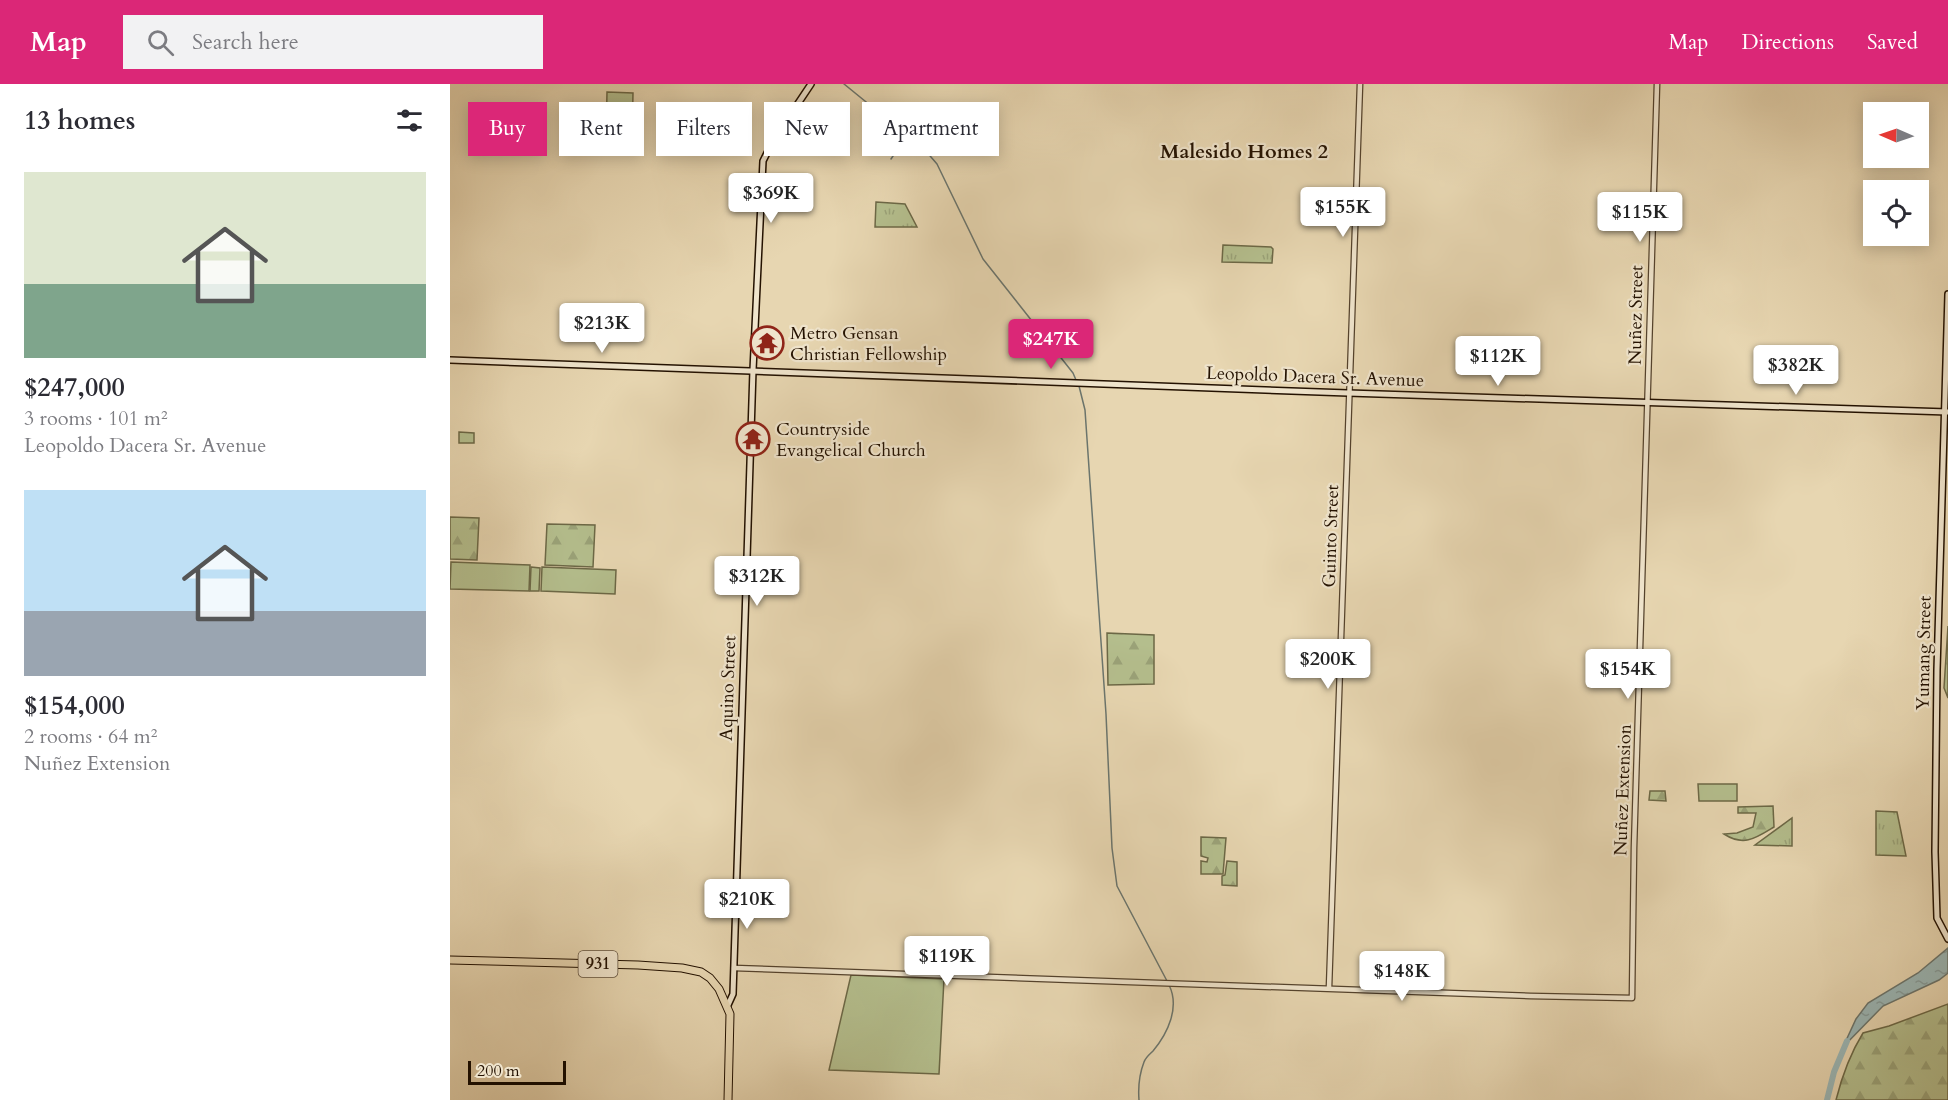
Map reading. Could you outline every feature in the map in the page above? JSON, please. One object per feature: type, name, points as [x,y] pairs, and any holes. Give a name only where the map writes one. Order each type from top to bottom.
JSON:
[{"type":"highway","name":"931","points":[[450,960],[690,969],[710,978],[728,1005],[731,1019],[728,1100]]},
{"type":"main road","name":"Aquino Street","points":[[728,1005],[733,997],[753,370],[763,157],[811,84]]},
{"type":"main road","name":"Yumang Street","points":[[1948,294],[1937,670],[1935,852],[1937,918],[1948,939]]},
{"type":"main road","name":"Leopoldo Dacera Sr. Avenue","points":[[450,360],[1946,412]]},
{"type":"street","name":"Guinto Street","points":[[1329,988],[1360,84]]},
{"type":"street","name":"Nuñez Street","points":[[1648,403],[1657,84]]},
{"type":"street","name":"Nuñez Extension","points":[[1329,988],[1632,998],[1634,848],[1648,403]]},
{"type":"street","points":[[734,968],[1329,988]]},
{"type":"green space","points":[[607,92],[633,93],[633,102],[607,102]]},
{"type":"green space","points":[[876,202],[905,204],[917,227],[875,227]]},
{"type":"green space","points":[[1223,245],[1271,247],[1273,249],[1272,263],[1222,262]]},
{"type":"green space","points":[[459,432],[474,433],[474,443],[459,443]]},
{"type":"green space","points":[[450,517],[479,518],[477,560],[450,559]]},
{"type":"green space","points":[[547,524],[595,525],[593,567],[545,565]]},
{"type":"green space","points":[[451,562],[530,565],[529,591],[450,589]]},
{"type":"green space","points":[[531,567],[540,568],[539,591],[530,591]]},
{"type":"green space","points":[[542,567],[616,570],[615,594],[541,591]]},
{"type":"green space","points":[[1948,626],[1948,698],[1944,688]]},
{"type":"green space","points":[[1107,633],[1154,635],[1154,684],[1108,685]]},
{"type":"green space","points":[[1698,784],[1737,784],[1737,801],[1699,801]]},
{"type":"green space","points":[[1650,791],[1665,791],[1666,801],[1649,800]]},
{"type":"green space","points":[[1773,806],[1774,827],[1761,835],[1750,840],[1738,840],[1724,834],[1737,833],[1753,827],[1756,813],[1738,813],[1738,807]]},
{"type":"green space","points":[[1876,811],[1897,812],[1906,856],[1876,855]]},
{"type":"green space","points":[[1792,818],[1792,846],[1755,845]]},
{"type":"green space","points":[[1201,837],[1226,838],[1223,874],[1201,874],[1201,861],[1207,862],[1208,858],[1201,856]]},
{"type":"green space","points":[[1227,861],[1237,862],[1237,886],[1222,885],[1222,876],[1225,875]]},
{"type":"green space","points":[[851,975],[944,979],[939,1074],[829,1070]]},
{"type":"green space","points":[[1948,1004],[1948,1100],[1836,1100],[1847,1065],[1863,1033]]},
{"type":"water","points":[[1948,948],[1948,973],[1939,980],[1883,1006],[1843,1047],[1856,1019],[1868,1003],[1918,973]]},
{"type":"waterway","points":[[844,84],[925,150],[937,164],[983,259],[1073,373],[1076,380]]},
{"type":"waterway","points":[[1079,386],[1085,410],[1106,714],[1112,848],[1117,886],[1167,981]]},
{"type":"waterway","points":[[1139,1100],[1139,1081],[1144,1062],[1158,1044],[1171,1020],[1173,1002],[1169,985]]},
{"type":"waterway","points":[[1827,1100],[1834,1072],[1847,1041]]},
{"type":"place","name":"Metro Gensan Christian Fellowship","points":[[767,343]]},
{"type":"place","name":"Countryside Evangelical Church","points":[[753,439]]},
{"type":"district","name":"Malesido Homes 2","points":[[1244,151]]}]
